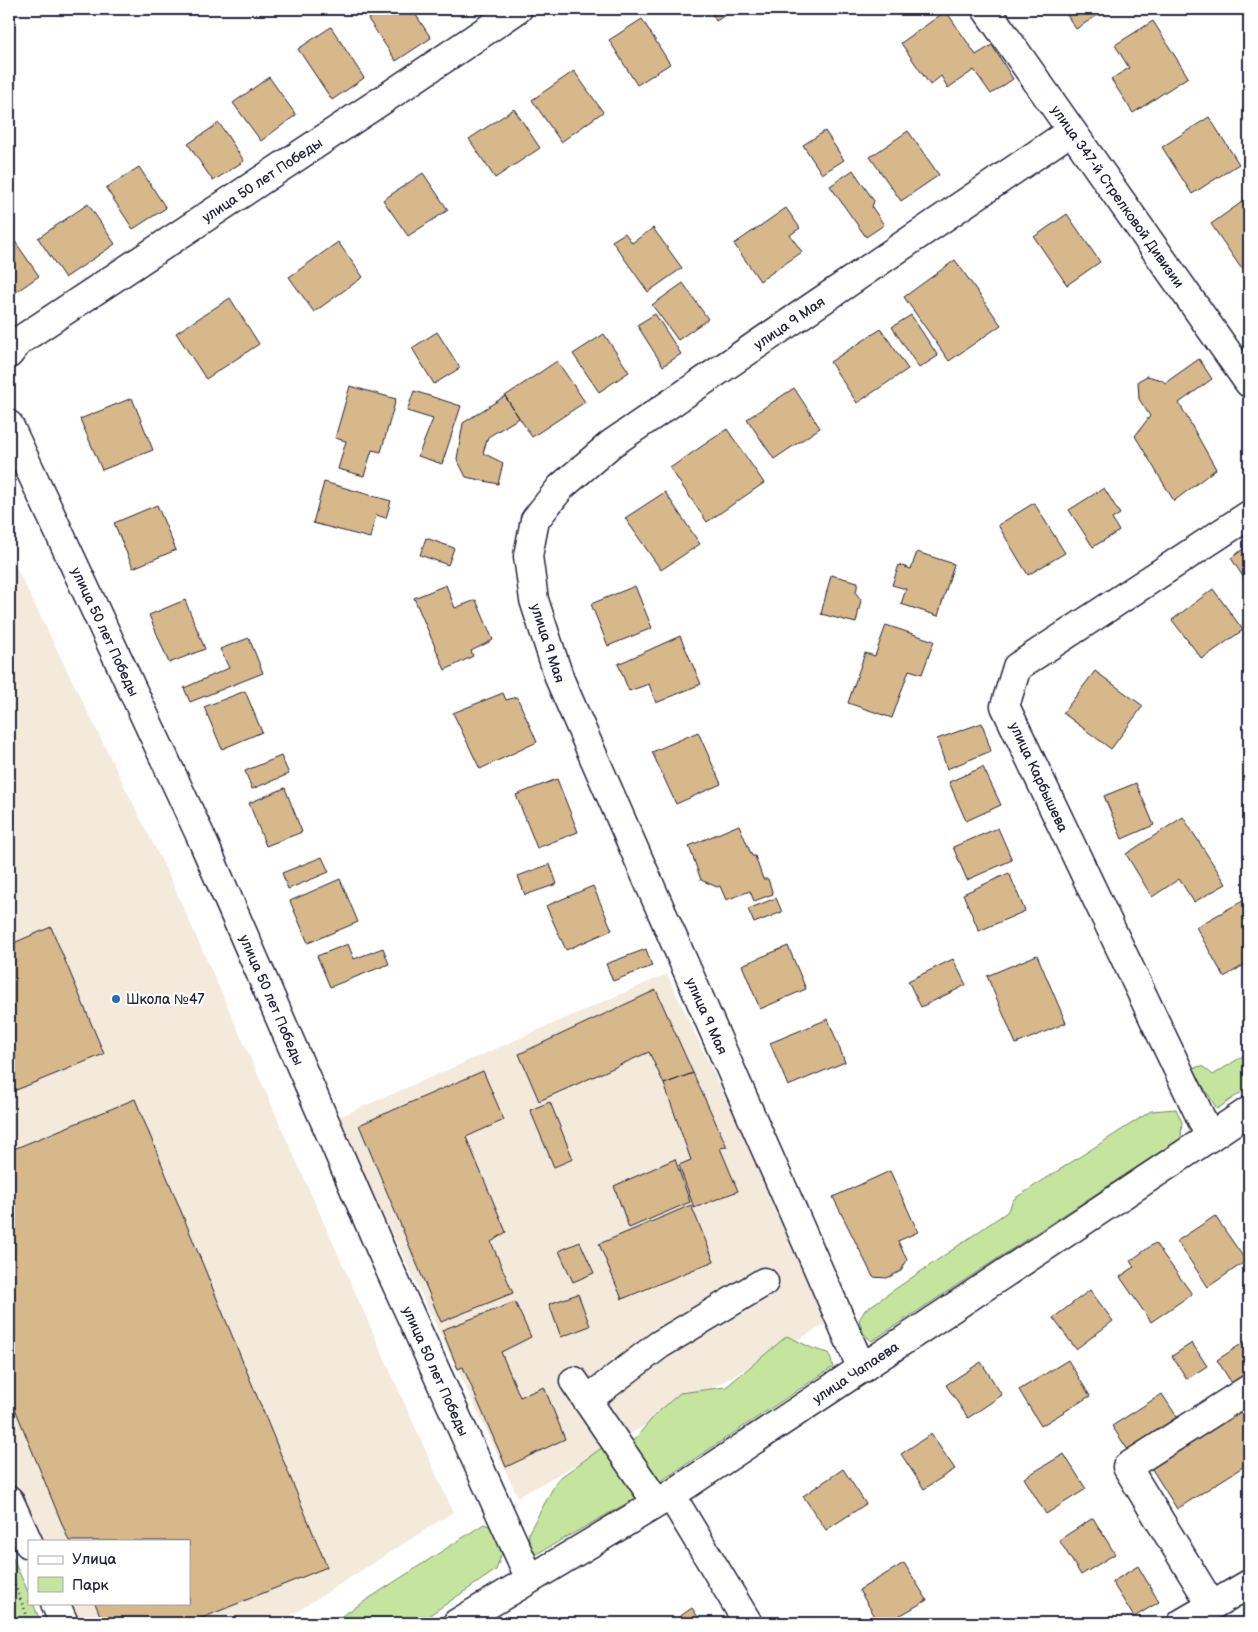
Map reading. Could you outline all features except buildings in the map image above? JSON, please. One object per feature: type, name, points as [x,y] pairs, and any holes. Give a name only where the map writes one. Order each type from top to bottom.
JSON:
[{"type":"street","name":"улица 50 лет Победы","points":[[9,354],[19,341],[384,100],[518,9]]},
{"type":"street","name":"улица 347-й Стрелковой Дивизии","points":[[986,9],[1249,383]]},
{"type":"street","name":"улица 9 Мая","points":[[862,1369],[560,680],[534,600],[528,556],[535,520],[561,487],[611,444],[1071,131]]},
{"type":"street","name":"улица 50 лет Победы","points":[[9,424],[200,837],[380,1248],[530,1579]]},
{"type":"street","name":"улица Карбышева","points":[[1210,1137],[1005,706],[1017,667],[1249,515]]},
{"type":"street","name":"улица Чапаева","points":[[457,1623],[664,1499],[1249,1111]]},
{"type":"street","points":[[748,1623],[664,1499],[580,1390],[764,1282]]},
{"type":"street","points":[[1212,1606],[1127,1467],[1249,1389]]},
{"type":"street","points":[[9,1500],[28,1542]]},
{"type":"street","points":[[1182,1623],[1249,1584]]},
{"type":"street","points":[[55,1604],[64,1623]]},
{"type":"path","points":[[9,1570],[30,1623]]},
{"type":"shaded area","name":"Школа №47","points":[[9,553],[171,880],[453,1512],[279,1623],[77,1623],[68,1604],[190,1604],[190,1540],[40,1540],[9,1472]]},
{"type":"shaded area","points":[[667,974],[831,1321],[518,1497],[337,1118]]},
{"type":"green space","points":[[1249,1052],[1249,1087],[1217,1109],[1192,1068],[1202,1066],[1213,1075]]},
{"type":"green space","points":[[1176,1109],[1182,1122],[1181,1138],[872,1341],[864,1334],[859,1320],[865,1310],[1007,1212],[1014,1199],[1151,1111]]},
{"type":"green space","points":[[787,1336],[814,1349],[829,1353],[833,1367],[631,1501],[533,1556],[528,1547],[529,1532],[558,1479],[603,1447],[633,1441],[656,1414],[680,1393],[726,1387]]},
{"type":"green space","points":[[484,1524],[494,1528],[503,1550],[496,1570],[418,1623],[331,1623]]},
{"type":"green space","points":[[9,1550],[28,1592],[28,1604],[33,1604],[41,1623],[9,1623]]},
{"type":"place","name":"Школа №47","points":[[116,999]]}]
